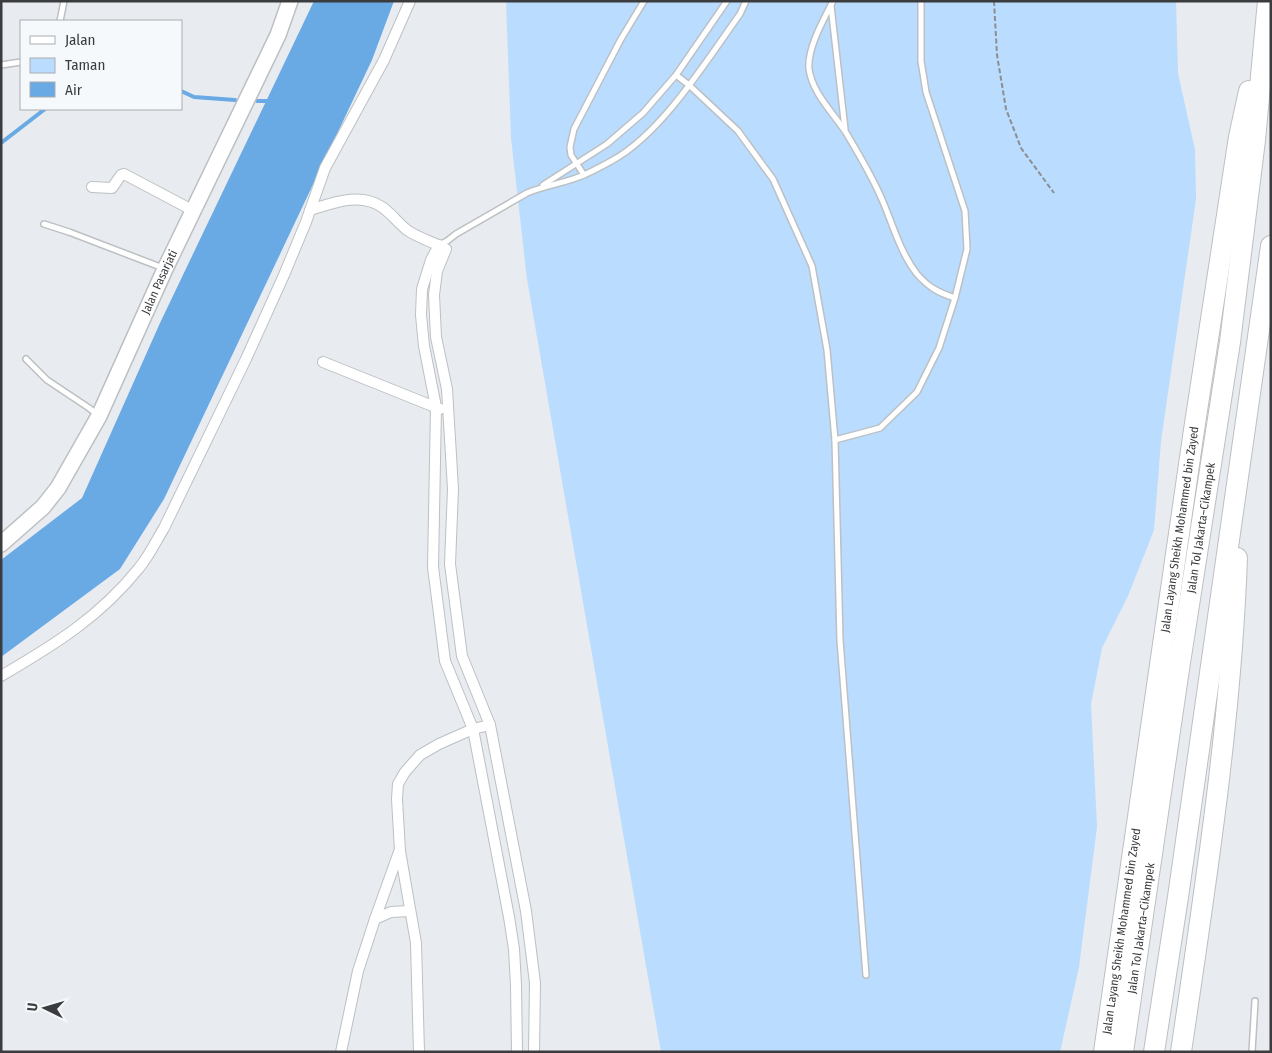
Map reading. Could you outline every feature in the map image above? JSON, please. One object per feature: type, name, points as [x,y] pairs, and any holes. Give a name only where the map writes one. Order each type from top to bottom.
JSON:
[{"type":"highway","name":"Jalan Layang Sheikh Mohammed bin Zayed","points":[[1104,1052],[1192,440],[1239,137],[1268,6]]},
{"type":"highway","name":"Jalan Tol Jakarta–Cikampek","points":[[1123,1052],[1178,669],[1230,342],[1256,140],[1268,6]]},
{"type":"highway","points":[[1154,1052],[1271,246]]},
{"type":"highway","points":[[1181,1052],[1209,862],[1234,629],[1241,449]]},
{"type":"main road","name":"Jalan Pasarjati","points":[[1,544],[43,507],[58,488],[99,416],[165,269],[278,35],[290,1]]},
{"type":"street","points":[[1,676],[44,651],[86,622],[111,599],[141,566],[164,528],[246,359],[284,275],[325,168],[384,60],[410,1]]},
{"type":"street","points":[[92,187],[112,188],[121,175],[124,174],[194,211]]},
{"type":"street","points":[[310,210],[348,199],[368,202],[380,206],[396,218],[408,231],[444,245]]},
{"type":"street","points":[[444,245],[431,260],[422,288],[424,346],[436,407],[433,567],[445,661],[473,729],[514,949],[517,1052]]},
{"type":"street","points":[[444,245],[437,271],[434,295],[436,336],[447,389],[453,489],[450,564],[462,656],[490,726],[526,912],[535,983],[534,1052]]},
{"type":"street","points":[[322,362],[448,412]]},
{"type":"street","points":[[419,1052],[416,943],[400,851],[396,799],[398,784],[405,772],[420,755],[438,744],[473,729],[490,726]]},
{"type":"street","points":[[341,1052],[358,971],[374,919],[400,851]]},
{"type":"street","points":[[374,919],[391,912],[410,911]]},
{"type":"lane","points":[[60,20],[64,1]]},
{"type":"lane","points":[[584,175],[571,155],[570,147],[574,129],[621,39],[644,1]]},
{"type":"lane","points":[[444,245],[456,234],[539,188],[576,162],[608,144],[642,113],[676,75],[727,1]]},
{"type":"lane","points":[[539,188],[584,175],[615,159],[651,131],[689,84],[740,14],[746,1]]},
{"type":"lane","points":[[835,440],[880,428],[917,392],[939,348],[955,298],[967,249],[966,212],[926,92],[921,61],[921,1]]},
{"type":"lane","points":[[832,3],[812,48],[809,60],[809,69],[815,88],[845,132],[880,194],[907,261],[928,286],[955,298]]},
{"type":"lane","points":[[832,3],[845,132]]},
{"type":"lane","points":[[1,65],[20,62]]},
{"type":"lane","points":[[676,75],[689,84],[738,131],[773,179],[812,266],[827,350],[835,440],[840,640],[866,975]]},
{"type":"lane","points":[[44,224],[165,269]]},
{"type":"lane","points":[[26,359],[47,380],[99,416]]},
{"type":"lane","points":[[1252,1052],[1255,1001]]},
{"type":"path","points":[[994,1],[997,55],[1006,109],[1021,148],[1054,193]]},
{"type":"green space","points":[[506,1],[1176,1],[1178,73],[1195,150],[1196,199],[1161,441],[1154,530],[1128,596],[1102,648],[1091,704],[1097,827],[1079,967],[1060,1052],[661,1052],[527,279],[511,138]]},
{"type":"water","points":[[314,1],[394,1],[372,60],[164,499],[120,569],[1,657],[1,560],[82,498],[160,323]]},
{"type":"waterway","points":[[182,91],[194,97],[235,100]]},
{"type":"waterway","points":[[257,101],[269,101]]},
{"type":"waterway","points":[[1,143],[44,110]]}]
